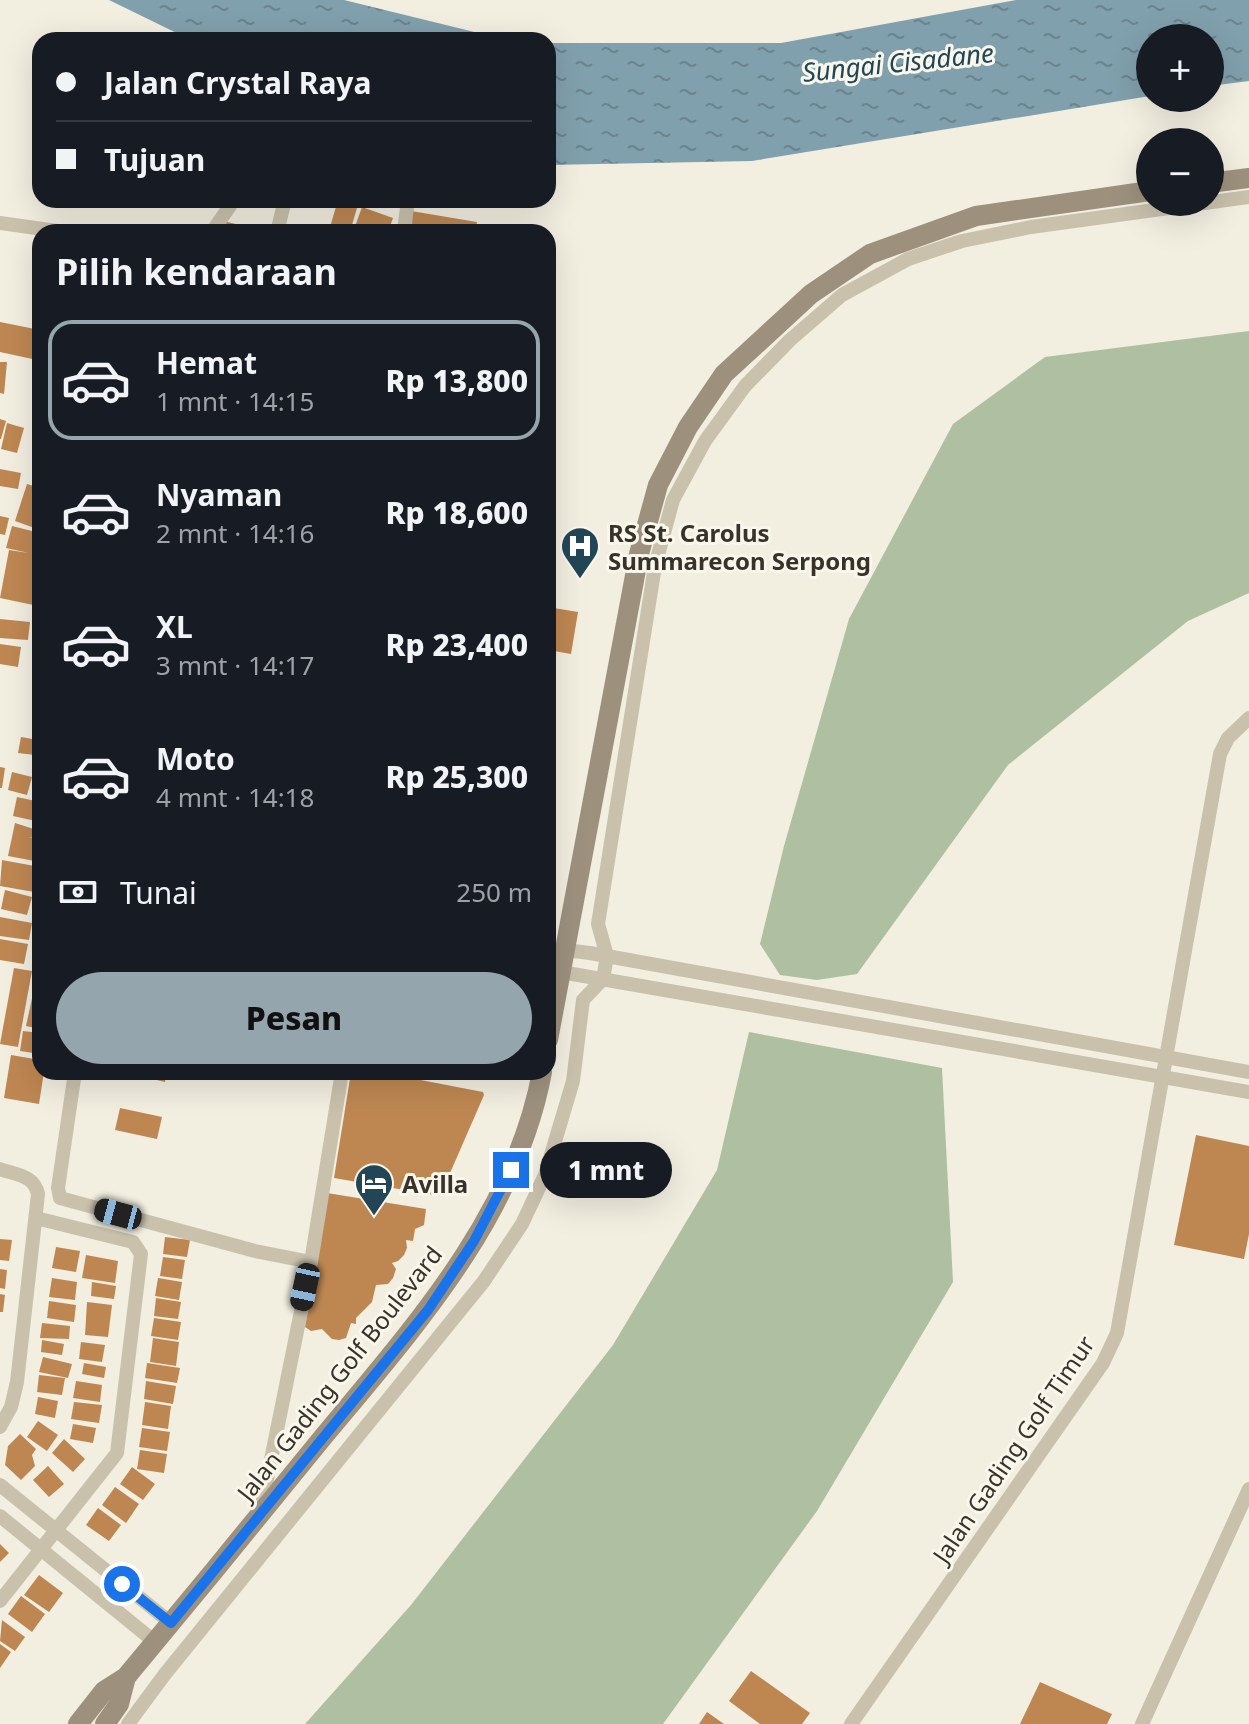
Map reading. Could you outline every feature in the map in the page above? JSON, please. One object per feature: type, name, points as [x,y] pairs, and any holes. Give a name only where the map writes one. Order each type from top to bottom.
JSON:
[{"type":"main road","points":[[1224,181],[1249,178]]},
{"type":"main road","points":[[556,957],[639,554],[658,485],[688,427],[724,374],[811,294],[870,254],[976,216],[1136,193]]},
{"type":"main road","name":"Jalan Gading Golf Boulevard","points":[[78,1724],[104,1691],[126,1677],[428,1310],[474,1241],[511,1170],[537,1099],[541,1080]]},
{"type":"main road","name":"Jalan Gading Golf Boulevard","points":[[105,1724],[119,1704],[126,1677]]},
{"type":"street","points":[[128,1724],[165,1674],[484,1281],[522,1224],[545,1175],[573,1081],[583,1000],[603,979],[607,956],[598,924],[655,566],[673,500],[705,441],[745,386],[790,340],[842,295],[908,259],[962,241],[1031,227],[1249,197]]},
{"type":"street","points":[[0,223],[32,228]]},
{"type":"street","points":[[1166,1057],[1220,754],[1228,738],[1249,718]]},
{"type":"street","points":[[556,962],[607,956],[1249,1072]]},
{"type":"street","points":[[556,962],[603,979],[1249,1092]]},
{"type":"street","name":"Jalan Gading Golf Timur","points":[[851,1724],[1108,1353],[1119,1324],[1166,1057]]},
{"type":"street","points":[[74,1080],[58,1188],[60,1198],[255,1251],[311,1262]]},
{"type":"street","points":[[260,1515],[311,1262],[341,1080]]},
{"type":"street","points":[[0,1169],[30,1178],[36,1183],[38,1194],[17,1382],[11,1407],[0,1427]]},
{"type":"street","points":[[0,1601],[117,1453],[141,1254],[133,1242],[36,1218]]},
{"type":"street","points":[[0,1485],[171,1623]]},
{"type":"street","points":[[1142,1724],[1249,1489]]},
{"type":"street","points":[[0,1516],[155,1642]]},
{"type":"green space","points":[[1249,331],[1249,593],[1188,621],[1008,765],[857,974],[817,980],[780,975],[760,944],[784,846],[849,619],[953,424],[1045,357]]},
{"type":"green space","points":[[749,1032],[942,1068],[953,1282],[817,1511],[663,1724],[305,1724],[411,1605],[613,1345],[717,1170]]},
{"type":"water","points":[[109,0],[344,0],[474,32],[175,32]]},
{"type":"water","name":"Sungai Cisadane","points":[[1016,0],[1249,0],[1249,81],[1224,84],[1224,24],[1136,24],[1136,98],[752,161],[556,165],[556,43],[781,43]]},
{"type":"building","points":[[336,208],[357,208],[352,224],[331,224]]},
{"type":"building","points":[[362,208],[393,218],[391,224],[356,224]]},
{"type":"building","points":[[411,211],[477,222],[477,224],[409,224]]},
{"type":"building","points":[[0,322],[32,328],[32,359],[0,352]]},
{"type":"building","points":[[0,362],[7,362],[4,394],[0,393]]},
{"type":"building","points":[[0,419],[6,421],[1,439],[0,439]]},
{"type":"building","points":[[7,423],[24,428],[17,453],[1,449]]},
{"type":"building","points":[[0,469],[21,473],[18,489],[0,486]]},
{"type":"building","points":[[27,484],[32,486],[32,527],[15,521]]},
{"type":"building","points":[[0,516],[9,518],[5,535],[0,534]]},
{"type":"building","points":[[12,526],[32,531],[32,605],[0,598],[9,550],[29,553],[6,548]]},
{"type":"building","points":[[556,608],[578,612],[571,654],[556,651]]},
{"type":"building","points":[[0,619],[30,622],[28,640],[0,638]]},
{"type":"building","points":[[0,644],[21,647],[18,667],[0,664]]},
{"type":"building","points":[[21,737],[32,739],[32,755],[18,753]]},
{"type":"building","points":[[0,767],[5,768],[2,788],[0,788]]},
{"type":"building","points":[[12,772],[32,777],[27,795],[8,790]]},
{"type":"building","points":[[17,797],[32,800],[32,820],[13,816]]},
{"type":"building","points":[[15,823],[32,828],[32,838],[28,837],[32,838],[32,860],[8,856]]},
{"type":"building","points":[[2,860],[32,866],[32,892],[0,886]]},
{"type":"building","points":[[5,890],[32,897],[27,915],[1,909]]},
{"type":"building","points":[[0,917],[32,923],[29,940],[0,936]]},
{"type":"building","points":[[0,939],[28,944],[24,964],[0,960]]},
{"type":"building","points":[[14,968],[32,971],[18,1047],[0,1044]]},
{"type":"building","points":[[32,998],[32,1027],[26,1026]]},
{"type":"building","points":[[23,1031],[32,1032],[32,1053],[20,1051]]},
{"type":"building","points":[[11,1055],[32,1059],[32,1080],[43,1080],[39,1104],[4,1098]]},
{"type":"building","points":[[350,1080],[421,1080],[483,1092],[440,1196],[334,1178]]},
{"type":"building","points":[[120,1108],[162,1117],[157,1139],[115,1130]]},
{"type":"building","points":[[1196,1135],[1249,1146],[1249,1234],[1244,1259],[1174,1245]]},
{"type":"building","points":[[327,1193],[426,1209],[424,1225],[415,1229],[413,1241],[406,1240],[404,1255],[392,1263],[396,1269],[393,1278],[388,1284],[376,1285],[372,1302],[356,1318],[356,1324],[351,1323],[346,1338],[339,1340],[332,1339],[322,1329],[311,1331],[305,1327]]},
{"type":"building","points":[[165,1237],[190,1240],[187,1257],[163,1254]]},
{"type":"building","points":[[0,1239],[12,1240],[9,1261],[0,1260]]},
{"type":"building","points":[[56,1247],[80,1251],[76,1272],[52,1268]]},
{"type":"building","points":[[86,1255],[118,1261],[115,1283],[82,1278]]},
{"type":"building","points":[[163,1257],[185,1260],[182,1279],[160,1276]]},
{"type":"building","points":[[0,1269],[7,1270],[5,1289],[0,1288]]},
{"type":"building","points":[[52,1278],[77,1282],[75,1300],[49,1297]]},
{"type":"building","points":[[158,1278],[182,1282],[179,1300],[155,1296]]},
{"type":"building","points":[[92,1282],[116,1286],[114,1299],[91,1296]]},
{"type":"building","points":[[0,1294],[5,1295],[3,1312],[0,1312]]},
{"type":"building","points":[[156,1298],[181,1302],[178,1319],[154,1316]]},
{"type":"building","points":[[49,1301],[76,1305],[74,1322],[47,1318]]},
{"type":"building","points":[[87,1302],[112,1305],[108,1337],[85,1335]]},
{"type":"building","points":[[154,1318],[181,1322],[178,1340],[151,1336]]},
{"type":"building","points":[[42,1323],[70,1326],[69,1339],[40,1338]]},
{"type":"building","points":[[153,1338],[179,1342],[176,1366],[150,1362]]},
{"type":"building","points":[[42,1340],[64,1344],[62,1355],[41,1352]]},
{"type":"building","points":[[81,1342],[105,1345],[102,1362],[79,1359]]},
{"type":"building","points":[[43,1357],[72,1364],[68,1378],[39,1372]]},
{"type":"building","points":[[84,1363],[106,1367],[104,1378],[82,1374]]},
{"type":"building","points":[[147,1363],[180,1368],[177,1383],[145,1378]]},
{"type":"building","points":[[39,1375],[65,1378],[62,1395],[37,1392]]},
{"type":"building","points":[[76,1381],[102,1385],[100,1402],[73,1398]]},
{"type":"building","points":[[146,1381],[176,1386],[173,1404],[144,1399]]},
{"type":"building","points":[[38,1397],[58,1401],[55,1418],[35,1414]]},
{"type":"building","points":[[74,1402],[102,1405],[99,1423],[71,1419]]},
{"type":"building","points":[[145,1402],[171,1406],[168,1429],[142,1425]]},
{"type":"building","points":[[38,1421],[58,1435],[47,1451],[27,1437]]},
{"type":"building","points":[[73,1424],[96,1428],[93,1443],[70,1439]]},
{"type":"building","points":[[142,1428],[170,1432],[167,1451],[139,1447]]},
{"type":"building","points":[[20,1434],[36,1449],[32,1455],[35,1466],[21,1480],[5,1465],[8,1446]]},
{"type":"building","points":[[64,1439],[85,1459],[73,1472],[52,1453]]},
{"type":"building","points":[[140,1450],[167,1454],[164,1473],[137,1469]]},
{"type":"building","points":[[48,1466],[64,1484],[49,1497],[33,1480]]},
{"type":"building","points":[[132,1467],[155,1484],[143,1500],[120,1484]]},
{"type":"building","points":[[115,1487],[139,1504],[126,1523],[102,1505]]},
{"type":"building","points":[[98,1508],[121,1525],[109,1541],[86,1525]]},
{"type":"building","points":[[0,1544],[9,1553],[0,1562]]},
{"type":"building","points":[[39,1575],[63,1593],[49,1612],[24,1595]]},
{"type":"building","points":[[21,1596],[45,1614],[32,1632],[8,1614]]},
{"type":"building","points":[[2,1620],[25,1637],[15,1651],[0,1641]]},
{"type":"building","points":[[0,1644],[11,1652],[0,1668]]},
{"type":"building","points":[[751,1671],[810,1713],[802,1724],[760,1724],[729,1701]]},
{"type":"building","points":[[1040,1682],[1112,1714],[1107,1724],[1020,1724]]},
{"type":"building","points":[[707,1712],[724,1724],[699,1724]]},
{"type":"place","name":"RS St. Carolus Summarecon Serpong","points":[[580,580]]},
{"type":"place","name":"Avilla","points":[[374,1217]]},
{"type":"route","points":[[122,1584],[171,1623],[428,1310],[474,1241],[511,1170]]}]
